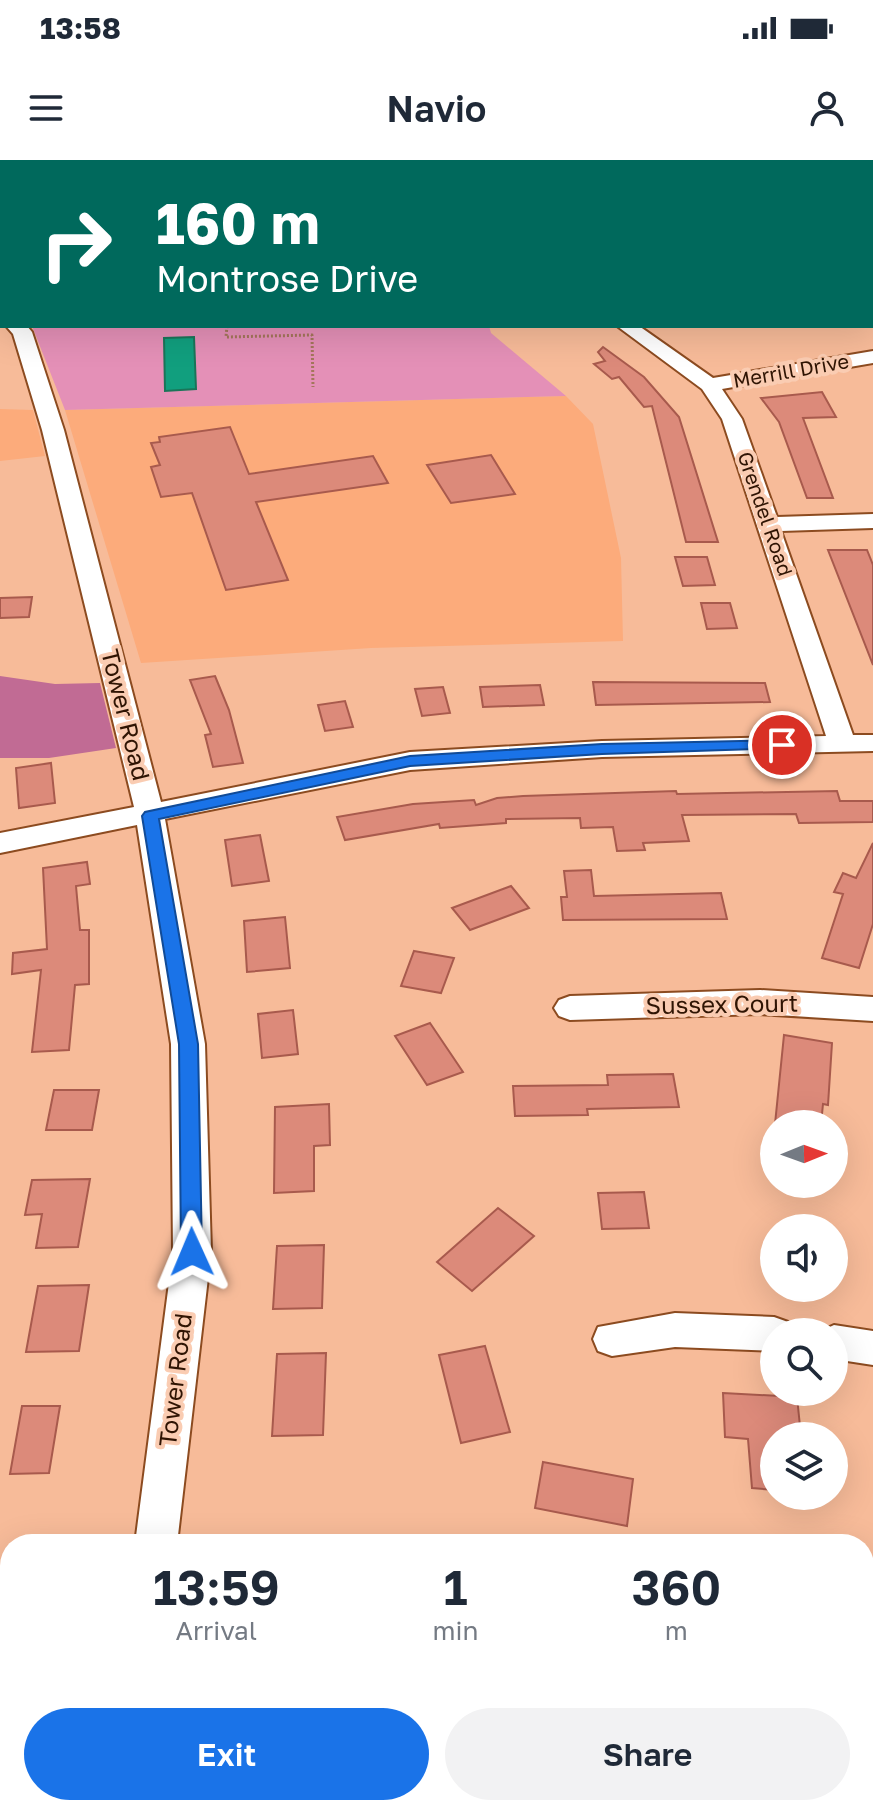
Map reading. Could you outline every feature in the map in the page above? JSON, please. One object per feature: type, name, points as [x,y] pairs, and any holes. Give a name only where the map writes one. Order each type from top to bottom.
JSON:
[{"type":"street","name":"Tower Road","points":[[18,328],[22,332],[53,430],[150,816],[188,1044],[192,1252],[157,1534]]},
{"type":"street","name":"Grendel Road","points":[[630,328],[709,385],[732,419],[842,744]]},
{"type":"street","name":"Merrill Drive","points":[[709,385],[873,357]]},
{"type":"street","points":[[769,524],[873,521]]},
{"type":"street","points":[[0,843],[150,816],[410,761],[602,749],[873,743]]},
{"type":"street","name":"Sussex Court","points":[[570,1008],[760,1002],[873,1009]]},
{"type":"street","points":[[612,1339],[675,1330],[760,1333]]},
{"type":"street","points":[[848,1344],[873,1348]]},
{"type":"path","points":[[227,328],[226,337],[312,335],[313,387]]},
{"type":"shaded area","points":[[33,328],[490,328],[491,333],[566,396],[65,410]]},
{"type":"shaded area","points":[[194,337],[196,389],[165,391],[164,338]]},
{"type":"shaded area","points":[[566,396],[593,424],[621,558],[623,641],[371,648],[141,663],[65,410]]},
{"type":"shaded area","points":[[0,409],[33,410],[45,456],[0,461]]},
{"type":"shaded area","points":[[0,676],[55,684],[100,683],[116,748],[49,758],[0,758]]},
{"type":"building","points":[[603,347],[644,377],[679,417],[718,542],[686,542],[652,406],[644,407],[619,377],[612,379],[594,364],[605,361],[598,352]]},
{"type":"building","points":[[822,392],[836,417],[803,418],[833,498],[807,498],[779,422],[761,398]]},
{"type":"building","points":[[230,427],[249,474],[373,456],[388,483],[256,502],[288,580],[226,590],[192,493],[161,497],[151,467],[160,465],[151,443],[160,442],[159,437]]},
{"type":"building","points":[[491,455],[515,494],[451,503],[427,465]]},
{"type":"building","points":[[828,550],[867,550],[873,565],[873,665]]},
{"type":"building","points":[[675,557],[707,557],[715,585],[683,586]]},
{"type":"building","points":[[32,597],[29,617],[0,618],[0,598]]},
{"type":"building","points":[[701,603],[730,603],[737,628],[707,629]]},
{"type":"building","points":[[215,676],[229,710],[243,763],[213,767],[205,735],[211,734],[190,680]]},
{"type":"building","points":[[593,682],[765,683],[770,702],[596,705]]},
{"type":"building","points":[[540,685],[544,705],[483,707],[480,687]]},
{"type":"building","points":[[443,687],[450,713],[422,716],[415,689]]},
{"type":"building","points":[[345,701],[353,727],[325,731],[318,705]]},
{"type":"building","points":[[51,763],[55,803],[19,808],[16,768]]},
{"type":"building","points":[[676,791],[677,794],[837,791],[840,801],[873,801],[873,822],[799,823],[796,814],[682,815],[689,841],[643,843],[645,850],[617,851],[613,827],[581,828],[580,818],[506,819],[506,823],[440,828],[439,824],[345,840],[337,817],[413,804],[474,800],[476,805],[497,798],[523,796]]},
{"type":"building","points":[[260,835],[269,881],[232,886],[225,840]]},
{"type":"building","points":[[873,843],[873,924],[859,968],[822,958],[843,894],[834,892],[843,873],[856,878]]},
{"type":"building","points":[[87,862],[90,884],[76,886],[80,930],[89,930],[89,984],[75,985],[69,1050],[32,1052],[41,970],[12,974],[13,953],[47,949],[43,868]]},
{"type":"building","points":[[591,870],[594,896],[721,893],[727,919],[563,920],[561,897],[567,897],[564,871]]},
{"type":"building","points":[[511,886],[529,908],[470,930],[452,908]]},
{"type":"building","points":[[285,917],[290,968],[247,972],[244,921]]},
{"type":"building","points":[[414,951],[454,958],[441,993],[401,986]]},
{"type":"building","points":[[293,1010],[298,1054],[262,1058],[258,1014]]},
{"type":"building","points":[[430,1023],[463,1072],[427,1085],[395,1036]]},
{"type":"building","points":[[784,1035],[832,1043],[828,1105],[823,1104],[822,1110],[776,1110]]},
{"type":"building","points":[[673,1074],[679,1107],[587,1109],[588,1115],[515,1116],[513,1086],[608,1085],[607,1075]]},
{"type":"building","points":[[54,1090],[99,1090],[92,1130],[46,1130]]},
{"type":"building","points":[[329,1104],[330,1145],[314,1146],[314,1191],[274,1193],[275,1107]]},
{"type":"building","points":[[90,1179],[78,1247],[36,1248],[42,1214],[25,1215],[32,1180]]},
{"type":"building","points":[[644,1192],[649,1228],[602,1229],[598,1193]]},
{"type":"building","points":[[498,1208],[534,1236],[472,1291],[437,1262]]},
{"type":"building","points":[[324,1245],[322,1308],[273,1309],[277,1246]]},
{"type":"building","points":[[89,1285],[79,1351],[26,1352],[38,1286]]},
{"type":"building","points":[[485,1346],[510,1432],[461,1443],[439,1355]]},
{"type":"building","points":[[326,1353],[323,1435],[272,1436],[277,1354]]},
{"type":"building","points":[[723,1393],[760,1395],[760,1406],[798,1406],[800,1422],[760,1422],[760,1489],[752,1488],[748,1439],[725,1437]]},
{"type":"building","points":[[22,1406],[60,1406],[49,1473],[10,1474]]},
{"type":"building","points":[[543,1462],[633,1479],[627,1526],[535,1508]]},
{"type":"route","points":[[192,1252],[188,1044],[150,816],[410,761],[602,749],[782,745]]}]
